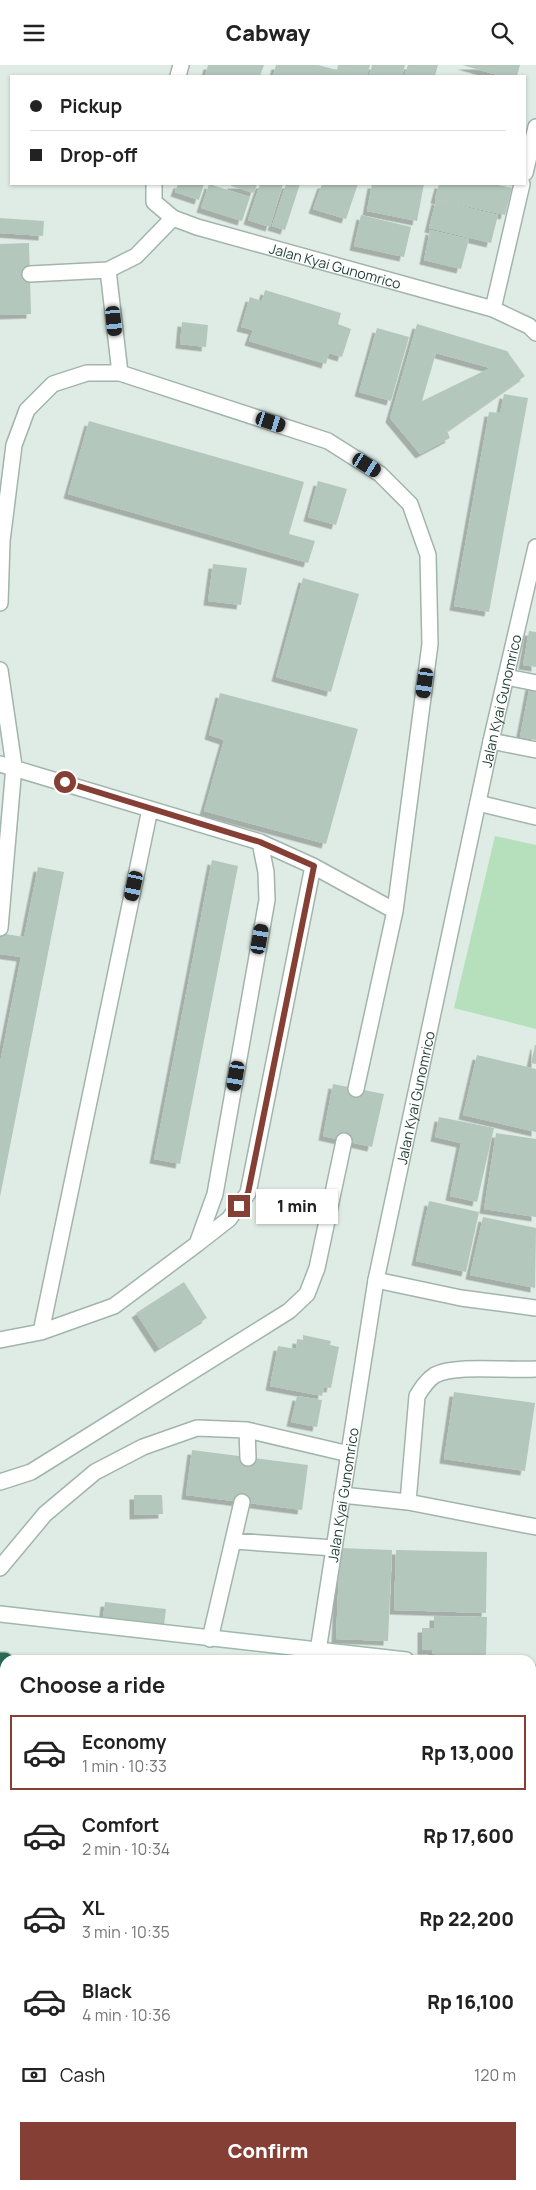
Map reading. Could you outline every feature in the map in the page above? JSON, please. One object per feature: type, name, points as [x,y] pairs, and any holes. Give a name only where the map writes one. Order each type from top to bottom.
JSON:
[{"type":"street","points":[[526,169],[536,127]]},
{"type":"street","name":"Jalan Kyai Gunomrico","points":[[154,185],[154,202],[173,218],[197,227],[492,309],[529,326],[536,333]]},
{"type":"street","points":[[492,309],[522,185]]},
{"type":"street","points":[[30,274],[108,270],[136,256],[173,218]]},
{"type":"street","points":[[108,270],[120,373]]},
{"type":"street","points":[[0,603],[2,541],[14,445],[27,410],[53,383],[87,373],[120,373],[328,441],[380,474],[410,504],[428,555],[430,645],[395,911],[356,1089]]},
{"type":"street","name":"Jalan Kyai Gunomrico","points":[[318,1651],[376,1280],[478,803],[536,548]]},
{"type":"street","points":[[0,670],[7,765],[0,928]]},
{"type":"street","points":[[506,677],[536,683]]},
{"type":"street","points":[[492,741],[536,750]]},
{"type":"street","points":[[7,765],[260,842],[314,866],[395,911]]},
{"type":"street","points":[[478,803],[536,817]]},
{"type":"street","points":[[41,1332],[150,809]]},
{"type":"street","points":[[196,1245],[216,1194],[267,900],[266,872],[260,842]]},
{"type":"street","points":[[0,1339],[41,1332],[114,1306],[229,1219],[248,1193],[314,866]]},
{"type":"street","points":[[0,1482],[31,1472],[289,1311],[307,1294],[317,1268],[344,1141]]},
{"type":"street","points":[[376,1280],[462,1298],[536,1309]]},
{"type":"street","points":[[408,1502],[417,1395],[426,1382],[436,1375],[456,1370],[536,1369]]},
{"type":"street","points":[[0,1568],[45,1514],[95,1472],[143,1447],[197,1428],[247,1430],[349,1454]]},
{"type":"street","points":[[247,1430],[248,1458]]},
{"type":"street","points":[[342,1495],[408,1502],[536,1527]]},
{"type":"street","points":[[210,1639],[242,1502]]},
{"type":"street","points":[[234,1541],[334,1548]]},
{"type":"street","points":[[0,1615],[357,1655]]},
{"type":"green space","points":[[495,836],[536,845],[536,1029],[454,1008]]},
{"type":"building","points":[[208,65],[264,65],[260,75],[205,75]]},
{"type":"building","points":[[276,65],[318,65],[337,70],[338,65],[370,65],[367,75],[273,75]]},
{"type":"building","points":[[372,65],[405,65],[402,75],[369,75]]},
{"type":"building","points":[[408,65],[438,65],[435,75],[404,75]]},
{"type":"building","points":[[462,65],[520,65],[517,75],[497,75]]},
{"type":"building","points":[[178,185],[204,185],[199,200],[175,192]]},
{"type":"building","points":[[209,185],[250,197],[242,221],[201,208]]},
{"type":"building","points":[[232,185],[257,185],[254,193]]},
{"type":"building","points":[[260,185],[283,185],[270,227],[248,220]]},
{"type":"building","points":[[286,185],[300,185],[285,230],[272,226]]},
{"type":"building","points":[[322,185],[358,185],[346,219],[313,209]]},
{"type":"building","points":[[372,185],[424,185],[417,221],[367,211]]},
{"type":"building","points":[[439,185],[498,185],[512,188],[505,215],[435,199]]},
{"type":"building","points":[[436,200],[498,215],[491,243],[429,228]]},
{"type":"building","points":[[361,215],[411,227],[404,257],[354,246]]},
{"type":"building","points":[[0,218],[44,221],[43,236],[0,233]]},
{"type":"building","points":[[430,230],[469,239],[461,269],[424,260]]},
{"type":"building","points":[[29,243],[31,314],[0,315],[0,244]]},
{"type":"building","points":[[265,290],[341,313],[338,324],[351,329],[342,357],[329,353],[326,364],[249,341],[253,330],[241,327],[250,297],[262,301]]},
{"type":"building","points":[[182,322],[208,325],[206,347],[180,344]]},
{"type":"building","points":[[417,324],[507,351],[525,376],[447,431],[450,438],[420,454],[390,418]],"holes":[[[436,353],[490,368],[422,401]]]},
{"type":"building","points":[[377,328],[409,337],[391,401],[359,392]]},
{"type":"building","points":[[504,394],[528,398],[489,612],[454,606],[489,412],[500,413]]},
{"type":"building","points":[[89,421],[304,482],[289,534],[315,541],[308,563],[68,494]]},
{"type":"building","points":[[318,481],[347,489],[336,525],[308,517]]},
{"type":"building","points":[[213,564],[247,568],[241,605],[208,601]]},
{"type":"building","points":[[303,578],[359,594],[331,692],[276,677]]},
{"type":"building","points":[[529,631],[536,632],[536,667],[523,665]]},
{"type":"building","points":[[530,685],[536,686],[536,740],[520,737]]},
{"type":"building","points":[[220,693],[358,729],[326,844],[204,811],[224,740],[209,735]]},
{"type":"building","points":[[212,860],[238,866],[180,1164],[154,1159]]},
{"type":"building","points":[[38,867],[64,872],[0,1197],[0,1063],[21,957],[0,954],[0,933],[24,937]]},
{"type":"building","points":[[536,1045],[536,1064],[531,1063]]},
{"type":"building","points":[[477,1055],[536,1069],[536,1132],[463,1115]]},
{"type":"building","points":[[333,1084],[384,1094],[372,1147],[323,1136]]},
{"type":"building","points":[[439,1117],[494,1128],[477,1202],[450,1196],[461,1143],[435,1137]]},
{"type":"building","points":[[496,1133],[536,1139],[536,1217],[484,1209]]},
{"type":"building","points":[[429,1201],[479,1212],[466,1272],[416,1261]]},
{"type":"building","points":[[483,1217],[536,1228],[535,1288],[470,1275]]},
{"type":"building","points":[[184,1282],[207,1318],[159,1348],[136,1313]]},
{"type":"building","points":[[303,1335],[331,1341],[330,1345],[339,1347],[331,1388],[324,1387],[322,1396],[270,1386],[278,1346],[296,1349],[297,1339],[303,1340]]},
{"type":"building","points":[[454,1392],[535,1403],[525,1471],[444,1459]]},
{"type":"building","points":[[297,1396],[322,1400],[317,1427],[291,1422]]},
{"type":"building","points":[[192,1450],[308,1465],[302,1510],[186,1495]]},
{"type":"building","points":[[134,1495],[162,1495],[163,1514],[134,1515]]},
{"type":"building","points":[[340,1548],[392,1550],[388,1641],[336,1639]]},
{"type":"building","points":[[396,1550],[487,1552],[486,1613],[394,1610]]},
{"type":"building","points":[[105,1602],[166,1609],[164,1626],[103,1619]]},
{"type":"building","points":[[434,1616],[487,1617],[486,1655],[432,1654],[433,1650],[422,1650],[422,1628],[434,1628]]},
{"type":"route","points":[[65,782],[260,842],[314,866],[248,1193],[239,1206]]}]
